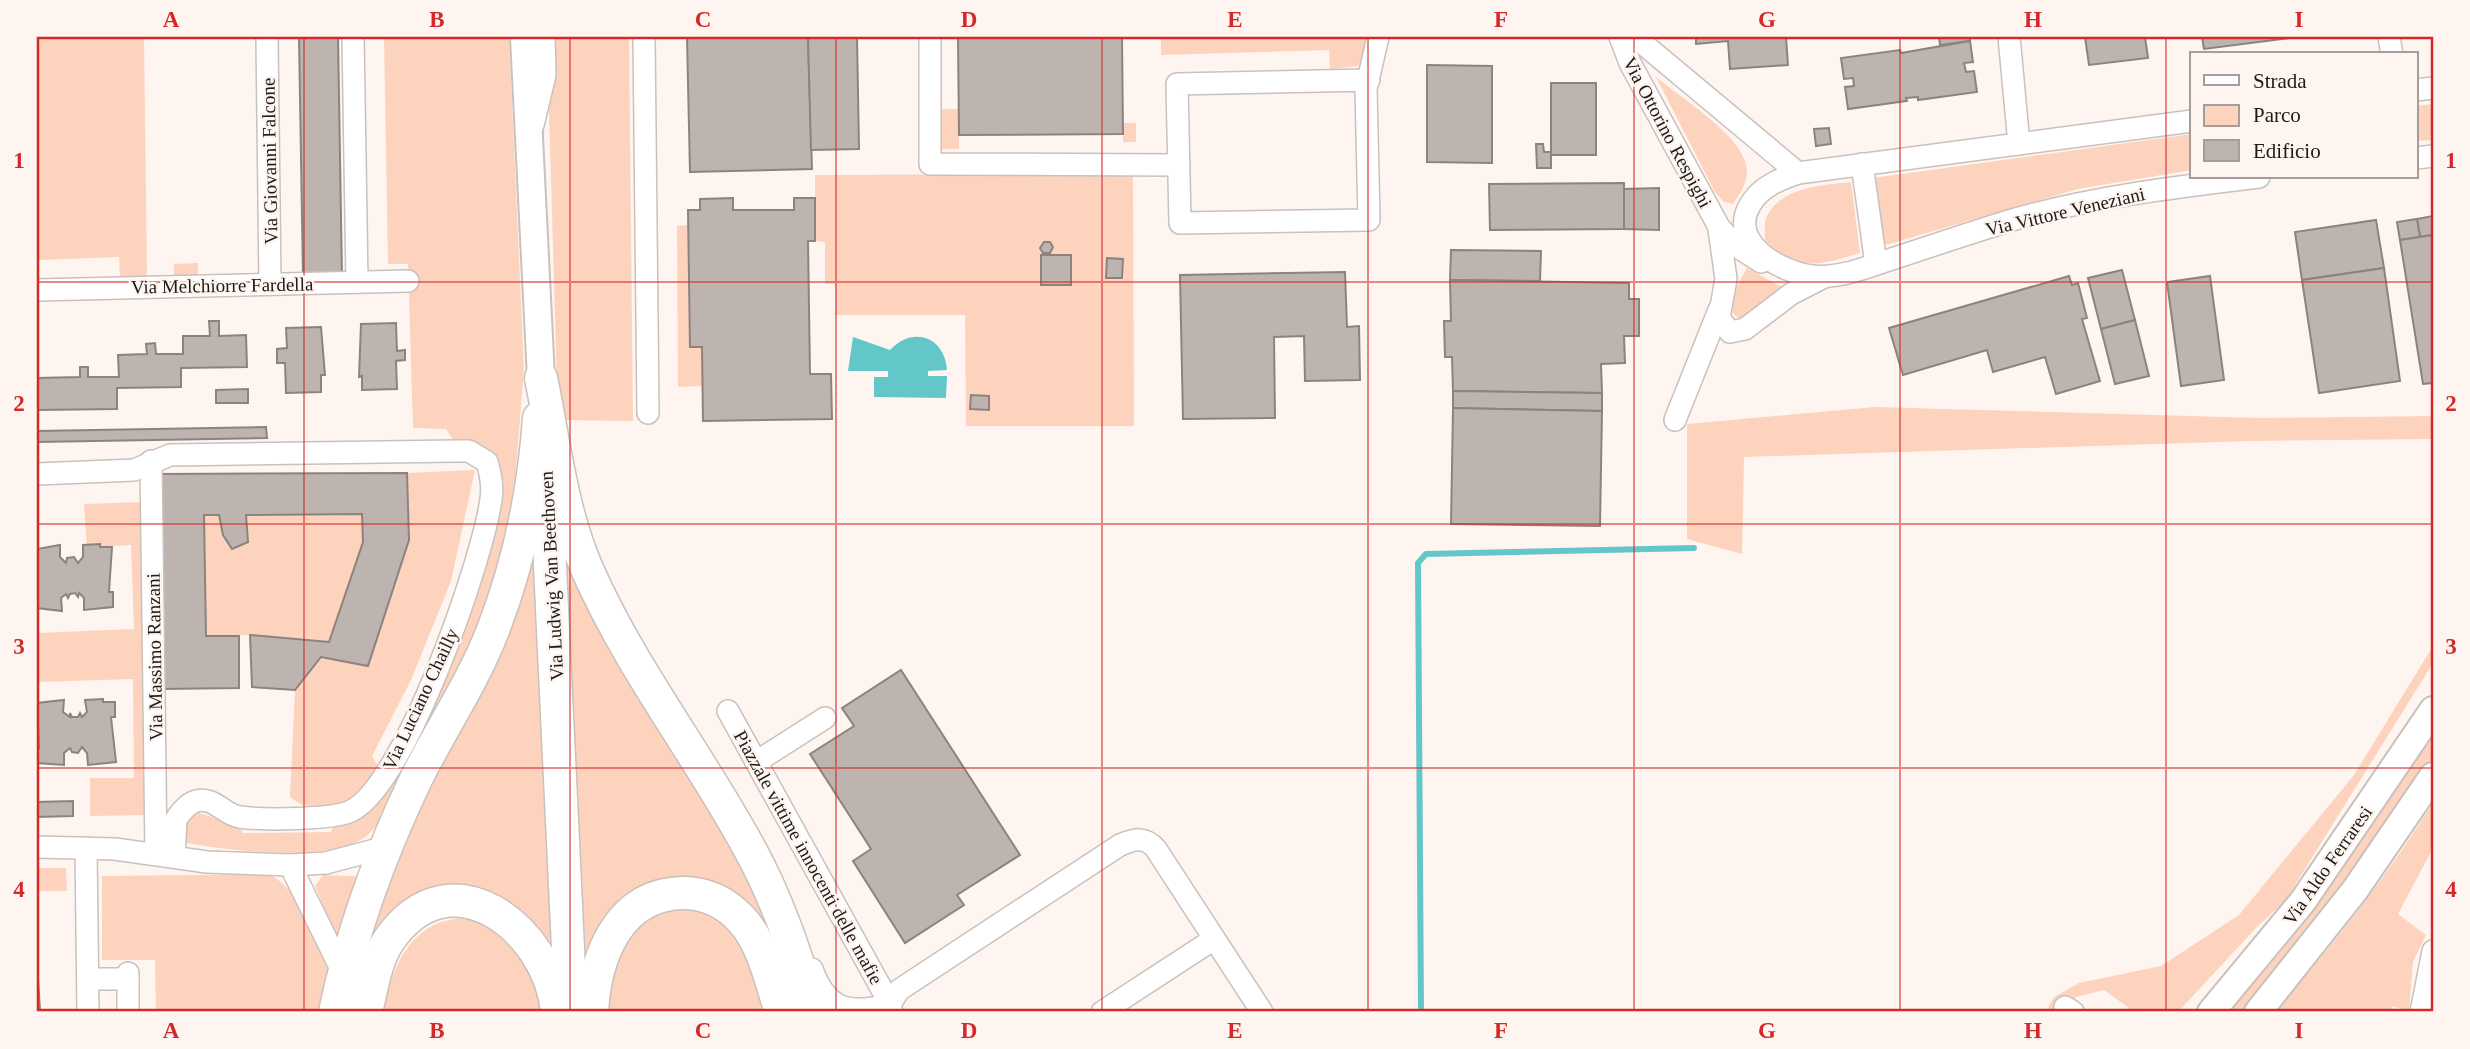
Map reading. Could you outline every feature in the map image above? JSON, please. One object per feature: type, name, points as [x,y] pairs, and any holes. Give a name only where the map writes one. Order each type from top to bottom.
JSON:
[{"type":"highway","points":[[541,378],[566,504],[586,567],[636,665],[698,761],[764,878],[787,932],[813,1012]]},
{"type":"highway","points":[[335,1012],[344,975],[386,847],[421,769],[476,669],[500,608],[528,504],[537,441],[541,378]]},
{"type":"highway","name":"Via Ludwig Van Beethoven","points":[[541,378],[571,1012]]},
{"type":"highway","points":[[592,1012],[597,973],[615,929],[642,903],[659,896],[684,893],[720,902],[739,917],[757,945],[781,1012]]},
{"type":"highway","points":[[366,1012],[377,967],[389,941],[416,914],[436,904],[452,902],[467,902],[489,909],[522,933],[545,967],[555,992],[557,1012]]},
{"type":"main road","name":"Via Ludwig Van Beethoven","points":[[524,37],[541,378]]},
{"type":"main road","name":"Via Aldo Ferraresi","points":[[2211,1012],[2304,901],[2433,710]]},
{"type":"main road","name":"Via Aldo Ferraresi","points":[[2258,1012],[2355,890],[2433,776]]},
{"type":"street","name":"Via Giovanni Falcone","points":[[267,37],[270,284]]},
{"type":"street","points":[[353,37],[357,282]]},
{"type":"street","name":"Via Ludwig Van Beethoven","points":[[530,140],[545,75],[544,37]]},
{"type":"street","points":[[644,37],[648,413]]},
{"type":"street","points":[[930,37],[930,164],[1179,165]]},
{"type":"street","name":"Via Ottorino Respighi","points":[[1620,37],[1630,63],[1719,227],[1748,255],[1784,269]]},
{"type":"street","name":"Via Ottorino Respighi","points":[[1635,37],[1798,173]]},
{"type":"street","points":[[2009,37],[2019,144]]},
{"type":"street","points":[[1369,80],[1177,84],[1180,223],[1369,220],[1366,89],[1384,40]]},
{"type":"street","name":"Via Vittore Veneziani","points":[[2190,121],[1798,173],[1766,188],[1750,204],[1746,213],[1747,233],[1756,249],[1784,269],[1812,276],[1827,276],[1876,264],[2015,220],[2161,188],[2250,178]]},
{"type":"street","points":[[1862,164],[1876,264]]},
{"type":"street","name":"Via Ottorino Respighi","points":[[1675,420],[1718,310],[1726,279],[1719,227]]},
{"type":"street","points":[[1718,310],[1723,327],[1737,333],[1791,294],[1827,276]]},
{"type":"street","name":"Via Melchiorre Fardella","points":[[37,290],[408,281]]},
{"type":"street","name":"Via Luciano Chailly","points":[[142,466],[170,455],[469,451],[487,462],[492,483],[471,582],[443,660],[374,793],[352,811],[331,817],[240,817],[207,801],[196,801],[188,805],[176,819],[165,855]]},
{"type":"street","points":[[37,474],[142,466]]},
{"type":"street","name":"Via Massimo Ranzani","points":[[142,466],[165,855]]},
{"type":"street","name":"Piazzale vittime innocenti delle mafie","points":[[728,711],[880,1009],[899,990],[1120,845],[1139,839],[1150,842],[1156,849],[1262,1012]]},
{"type":"street","points":[[756,762],[825,718]]},
{"type":"street","points":[[698,761],[732,796],[754,836],[789,909],[822,992],[845,1008],[880,1009]]},
{"type":"street","points":[[37,847],[165,855],[226,864],[290,865],[326,863],[386,847]]},
{"type":"street","points":[[86,848],[88,1012]]},
{"type":"street","points":[[290,865],[344,975]]},
{"type":"street","points":[[1102,1012],[1214,939]]},
{"type":"street","points":[[2421,1012],[2433,951]]},
{"type":"street","points":[[88,979],[128,976],[128,1012]]},
{"type":"green space","points":[[37,37],[144,37],[147,278],[120,278],[119,257],[37,260]]},
{"type":"green space","points":[[384,37],[509,37],[524,368],[512,520],[486,618],[383,818],[370,833],[348,845],[302,853],[248,851],[180,842],[187,821],[199,813],[239,825],[243,833],[331,832],[334,824],[360,816],[370,807],[385,786],[497,477],[458,447],[446,429],[413,428],[408,264],[388,264]]},
{"type":"green space","points":[[554,37],[629,37],[633,421],[558,420],[549,111]]},
{"type":"green space","points":[[1161,37],[1367,37],[1364,56],[1358,66],[1330,69],[1329,50],[1161,55]]},
{"type":"green space","points":[[1656,77],[1721,128],[1741,152],[1747,175],[1733,204],[1724,202],[1715,192]]},
{"type":"green space","points":[[2433,104],[2433,140],[2418,141],[2418,106]]},
{"type":"green space","points":[[939,109],[959,109],[959,149],[939,149]]},
{"type":"green space","points":[[1123,123],[1136,123],[1136,142],[1123,142]]},
{"type":"green space","points":[[2190,134],[2190,170],[2078,189],[1882,246],[1873,178]]},
{"type":"green space","points":[[1133,174],[1134,426],[966,426],[965,315],[835,315],[835,284],[825,284],[825,242],[815,241],[815,175]]},
{"type":"green space","points":[[1851,182],[1860,253],[1821,263],[1799,262],[1777,251],[1765,240],[1766,218],[1781,200],[1803,190]]},
{"type":"green space","points":[[688,225],[690,347],[702,347],[702,386],[678,387],[677,226]]},
{"type":"green space","points":[[198,263],[198,279],[174,279],[174,264]]},
{"type":"green space","points":[[1747,268],[1782,287],[1739,319],[1726,306]]},
{"type":"green space","points":[[1875,407],[2260,418],[2433,416],[2433,439],[2250,441],[1744,457],[1742,554],[1687,539],[1687,424]]},
{"type":"green space","points":[[475,470],[451,581],[411,680],[372,756],[380,770],[357,802],[322,808],[305,806],[290,797],[295,690],[321,657],[368,666],[409,540],[407,473]]},
{"type":"green space","points":[[535,492],[559,967],[468,895],[373,957],[360,944]]},
{"type":"green space","points":[[142,502],[150,815],[90,816],[90,778],[134,778],[133,679],[37,682],[37,633],[134,629],[131,545],[87,548],[84,504]]},
{"type":"green space","points":[[362,514],[363,542],[329,642],[250,635],[206,636],[204,515],[219,515],[223,535],[232,549],[248,542],[246,515]]},
{"type":"green space","points":[[562,519],[727,826],[805,1012],[792,1012],[762,936],[675,881],[587,977]]},
{"type":"green space","points":[[2433,646],[2433,663],[2285,901],[2257,927],[2178,1012],[2130,1012],[2129,1008],[2104,990],[2076,997],[2065,1012],[2046,1012],[2054,997],[2079,983],[2161,966],[2239,915],[2354,775]]},
{"type":"green space","points":[[2433,729],[2433,764],[2342,892],[2243,1012],[2225,1012]]},
{"type":"green space","points":[[2433,803],[2433,848],[2398,914],[2426,935],[2413,962],[2409,1012],[2393,1006],[2390,1012],[2273,1012],[2358,911]]},
{"type":"green space","points":[[37,868],[66,868],[67,891],[37,891]]},
{"type":"green space","points":[[267,874],[278,880],[299,904],[336,982],[328,1012],[156,1012],[155,960],[102,960],[102,876]]},
{"type":"green space","points":[[323,875],[367,877],[343,950],[315,886]]},
{"type":"green space","points":[[682,907],[712,916],[735,930],[770,1012],[602,1012],[614,951],[651,913]]},
{"type":"green space","points":[[462,918],[487,923],[530,962],[542,1012],[381,1012],[398,964],[416,938],[444,921]]},
{"type":"water","points":[[853,337],[890,350],[908,338],[926,338],[934,343],[945,359],[947,370],[928,371],[928,376],[947,376],[946,398],[874,397],[874,377],[888,377],[888,371],[848,371]]},
{"type":"building","points":[[299,37],[338,37],[342,277],[303,277]]},
{"type":"building","points":[[687,37],[808,37],[812,169],[690,172]]},
{"type":"building","points":[[808,37],[857,37],[859,149],[811,150]]},
{"type":"building","points":[[958,37],[1122,37],[1123,134],[959,135]]},
{"type":"building","points":[[1696,37],[1786,37],[1788,65],[1730,69],[1728,41],[1696,44]]},
{"type":"building","points":[[1939,37],[1970,37],[1970,41],[1940,45]]},
{"type":"building","points":[[2085,37],[2145,37],[2148,58],[2089,65]]},
{"type":"building","points":[[2202,37],[2298,37],[2204,49]]},
{"type":"building","points":[[1970,41],[1973,62],[1964,63],[1966,72],[1974,71],[1977,92],[1918,100],[1918,97],[1906,98],[1907,101],[1848,109],[1845,87],[1854,86],[1853,78],[1844,79],[1841,58],[1900,50],[1901,53]]},
{"type":"building","points":[[1427,65],[1492,66],[1492,163],[1427,162]]},
{"type":"building","points":[[1551,83],[1596,83],[1596,155],[1551,155]]},
{"type":"building","points":[[1829,128],[1831,144],[1816,146],[1814,129]]},
{"type":"building","points":[[1536,144],[1543,144],[1544,152],[1551,152],[1551,168],[1537,168]]},
{"type":"building","points":[[1624,183],[1624,229],[1490,230],[1489,184]]},
{"type":"building","points":[[1659,188],[1659,230],[1624,229],[1624,189]]},
{"type":"building","points":[[733,198],[733,210],[794,210],[794,198],[815,198],[815,241],[808,241],[810,374],[831,374],[832,419],[703,421],[702,347],[690,347],[688,210],[700,210],[700,199]]},
{"type":"building","points":[[2433,216],[2433,235],[2420,237],[2417,219]]},
{"type":"building","points":[[2417,219],[2420,237],[2400,240],[2397,222]]},
{"type":"building","points":[[2376,220],[2384,268],[2302,280],[2295,232]]},
{"type":"building","points":[[2433,235],[2433,383],[2423,384],[2400,240]]},
{"type":"building","points":[[1044,242],[1050,242],[1053,247],[1050,253],[1043,253],[1040,248]]},
{"type":"building","points":[[1451,250],[1541,251],[1540,281],[1450,280]]},
{"type":"building","points":[[1041,255],[1071,255],[1071,285],[1041,285]]},
{"type":"building","points":[[1107,258],[1123,259],[1122,278],[1106,278]]},
{"type":"building","points":[[2384,268],[2400,381],[2319,393],[2302,280]]},
{"type":"building","points":[[2122,270],[2135,320],[2101,329],[2088,278]]},
{"type":"building","points":[[1345,272],[1347,327],[1359,326],[1360,380],[1305,381],[1304,336],[1274,337],[1275,418],[1183,419],[1180,275]]},
{"type":"building","points":[[2069,276],[2072,285],[2078,283],[2087,318],[2082,319],[2100,381],[2056,394],[2045,357],[1993,372],[1987,350],[1903,375],[1889,328]]},
{"type":"building","points":[[2210,276],[2224,380],[2181,386],[2167,282]]},
{"type":"building","points":[[1450,280],[1629,283],[1629,299],[1639,299],[1639,336],[1624,336],[1625,363],[1601,364],[1602,393],[1453,391],[1452,357],[1445,357],[1444,321],[1451,321]]},
{"type":"building","points":[[2135,320],[2149,376],[2115,384],[2101,329]]},
{"type":"building","points":[[209,321],[219,321],[219,336],[246,335],[247,367],[181,368],[181,387],[117,388],[117,409],[37,410],[37,378],[80,377],[80,367],[88,367],[88,377],[119,377],[118,355],[147,354],[146,344],[155,343],[156,354],[183,354],[183,336],[210,336]]},
{"type":"building","points":[[396,323],[397,351],[405,350],[405,360],[396,361],[397,389],[362,390],[362,376],[359,377],[361,324]]},
{"type":"building","points":[[321,327],[325,375],[321,375],[321,392],[286,393],[285,363],[277,363],[277,349],[287,348],[286,328]]},
{"type":"building","points":[[248,389],[248,403],[216,403],[216,390]]},
{"type":"building","points":[[1453,391],[1602,393],[1602,411],[1453,408]]},
{"type":"building","points":[[971,395],[989,396],[989,410],[970,409]]},
{"type":"building","points":[[1453,408],[1602,411],[1600,526],[1451,524]]},
{"type":"building","points":[[266,427],[267,438],[37,442],[37,431]]},
{"type":"building","points":[[407,473],[409,540],[368,666],[321,657],[295,690],[252,687],[250,635],[329,642],[363,542],[362,514],[246,515],[248,542],[232,549],[223,535],[219,515],[204,515],[206,636],[239,636],[239,688],[161,689],[157,474]]},
{"type":"building","points":[[100,544],[100,547],[112,547],[109,592],[113,592],[113,607],[84,610],[84,598],[75,593],[68,598],[66,594],[61,598],[62,611],[37,608],[37,549],[60,545],[60,557],[66,563],[67,558],[74,557],[78,563],[83,557],[83,545]]},
{"type":"building","points":[[901,670],[1020,855],[957,895],[964,905],[905,943],[853,861],[871,849],[810,754],[854,726],[842,708]]},
{"type":"building","points":[[103,699],[103,702],[115,702],[115,717],[111,717],[116,762],[88,765],[87,753],[82,747],[78,753],[72,752],[70,748],[64,753],[64,765],[37,763],[37,703],[64,700],[63,712],[70,717],[70,713],[72,717],[78,717],[80,713],[82,717],[87,712],[85,700]]},
{"type":"building","points":[[73,801],[73,816],[37,817],[37,802]]},
{"type":"building","points":[[37,964],[40,1010],[45,1012],[37,1012]]},
{"type":"waterway","points":[[1421,1012],[1418,563],[1426,554],[1694,548]]}]
